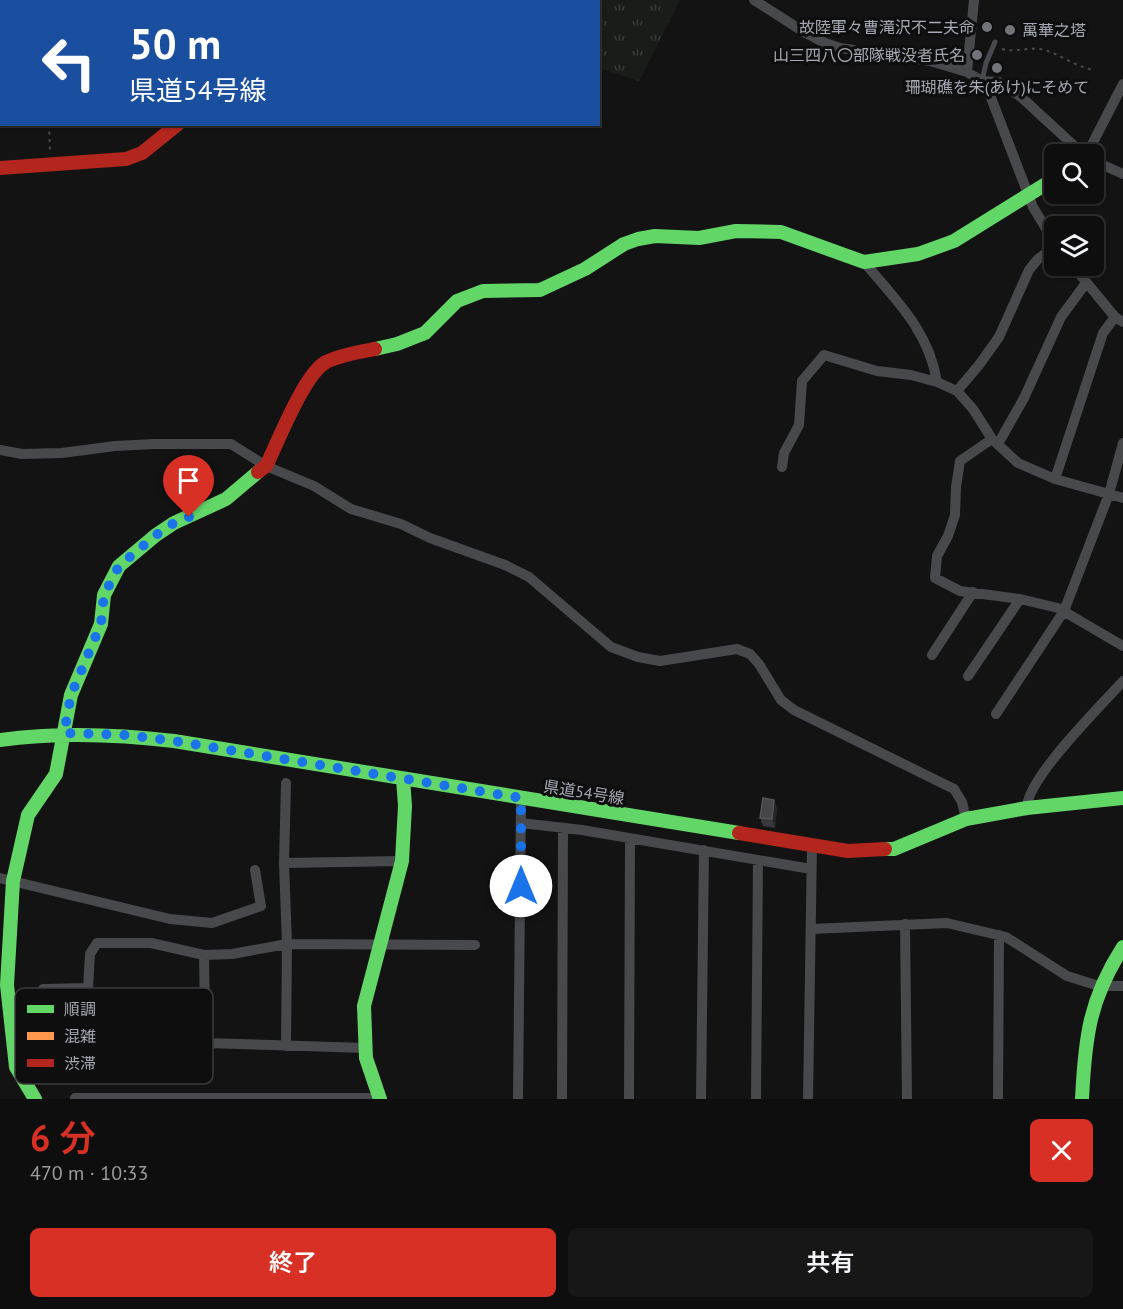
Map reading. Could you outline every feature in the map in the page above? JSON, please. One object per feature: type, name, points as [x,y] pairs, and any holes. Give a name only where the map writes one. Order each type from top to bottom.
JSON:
[{"type":"street","points":[[754,0],[825,43],[840,48],[930,61],[967,72],[982,81],[999,82],[1073,144]]},
{"type":"street","points":[[773,10],[781,0]]},
{"type":"street","points":[[967,72],[975,0]]},
{"type":"street","points":[[982,81],[990,95],[1033,207],[1044,225]]},
{"type":"street","points":[[1090,144],[1123,84]]},
{"type":"street","points":[[0,168],[126,159],[142,153],[176,126]]},
{"type":"street","points":[[1104,165],[1123,174]]},
{"type":"street","points":[[15,1058],[7,985],[6,879],[28,815],[56,774],[71,695],[101,624],[104,595],[119,566],[156,535],[174,523],[226,499],[266,466],[309,378],[324,363],[343,356],[397,344],[425,333],[457,301],[483,291],[540,290],[585,269],[624,244],[655,236],[699,238],[736,231],[781,232],[864,262],[918,254],[954,241],[1044,185]]},
{"type":"street","points":[[957,391],[999,337],[1029,270],[1044,254]]},
{"type":"street","points":[[864,262],[912,319],[925,341],[937,382]]},
{"type":"street","points":[[1055,479],[1103,333],[1119,320],[1081,276]]},
{"type":"street","points":[[1086,283],[1060,317],[1024,398],[995,441],[960,461],[956,487],[956,515],[937,556],[935,578],[960,591],[1020,599],[1058,608],[1123,646]]},
{"type":"street","points":[[782,467],[784,453],[799,425],[802,381],[824,355],[877,371],[911,375],[937,382],[957,391],[973,409],[995,441],[1018,463],[1055,479],[1123,498]]},
{"type":"street","points":[[996,714],[1064,611],[1109,494],[1123,443]]},
{"type":"street","points":[[0,450],[22,454],[62,453],[114,446],[231,444],[266,466],[314,486],[351,509],[401,524],[430,538],[505,565],[529,577],[611,647],[638,657],[660,661],[737,649],[750,654],[781,700],[794,710],[954,789],[963,802],[966,819]]},
{"type":"street","points":[[932,655],[973,592]]},
{"type":"street","points":[[968,676],[1020,599]]},
{"type":"street","points":[[1027,808],[1027,800],[1040,776],[1123,681]]},
{"type":"street","name":"県道54号線","points":[[0,740],[64,733],[127,735],[174,741],[848,851],[894,849],[966,819],[1027,808],[1123,798]]},
{"type":"street","points":[[75,1098],[380,1098],[366,1058],[364,1006],[402,861],[405,806],[403,779]]},
{"type":"street","points":[[286,783],[284,863],[286,1046]]},
{"type":"street","points":[[518,1099],[521,798]]},
{"type":"street","points":[[521,823],[704,850],[812,869]]},
{"type":"street","points":[[562,1099],[563,829]]},
{"type":"street","points":[[629,1099],[630,840]]},
{"type":"street","points":[[808,1099],[812,845]]},
{"type":"street","points":[[701,1099],[704,850]]},
{"type":"street","points":[[756,1099],[758,860]]},
{"type":"street","points":[[284,863],[402,861]]},
{"type":"street","points":[[6,879],[170,919],[212,923],[261,906],[255,870]]},
{"type":"street","points":[[811,929],[947,923],[1006,937],[1067,976],[1099,986],[1123,986]]},
{"type":"street","points":[[905,924],[907,1099]]},
{"type":"street","points":[[998,1099],[999,935]]},
{"type":"street","points":[[88,988],[90,954],[97,943],[151,943],[204,956],[232,954],[286,944],[475,945]]},
{"type":"street","points":[[1082,1099],[1084,1047],[1090,1014],[1099,986],[1123,947]]},
{"type":"street","points":[[204,956],[205,988]]},
{"type":"street","points":[[213,1043],[366,1048]]},
{"type":"street","points":[[26,1084],[34,1099]]},
{"type":"lane","points":[[982,81],[986,63],[995,44]]},
{"type":"path","points":[[995,44],[1010,51],[1042,49],[1072,61],[1082,68],[1094,70]]},
{"type":"path","points":[[49,126],[50,164]]},
{"type":"green space","points":[[600,0],[680,0],[639,81],[600,68]]},
{"type":"building","points":[[763,798],[774,800],[772,819],[760,818]]},
{"type":"traffic: fast","points":[[375,349],[397,344],[425,333],[457,301],[483,291],[540,290],[585,269],[624,244],[638,239],[655,236],[699,238],[736,231],[781,232],[864,262],[918,254],[954,241],[1044,185]]},
{"type":"traffic: fast","points":[[15,1058],[7,985],[13,881],[28,815],[56,774],[71,695],[101,624],[104,595],[119,566],[156,535],[174,523],[226,499],[258,472]]},
{"type":"traffic: fast","points":[[0,740],[87,735],[174,741],[739,833]]},
{"type":"traffic: fast","points":[[380,1099],[366,1058],[364,1006],[402,861],[405,806],[403,779]]},
{"type":"traffic: fast","points":[[885,849],[894,849],[966,819],[1027,808],[1123,798]]},
{"type":"traffic: fast","points":[[1082,1099],[1087,1038],[1091,1020],[1103,985],[1123,947]]},
{"type":"traffic: fast","points":[[26,1084],[35,1099]]},
{"type":"traffic: jam","points":[[0,168],[126,159],[142,153],[176,126]]},
{"type":"traffic: jam","points":[[258,472],[266,466],[301,394],[318,369],[326,362],[338,357],[375,349]]},
{"type":"traffic: jam","points":[[739,833],[848,851],[885,849]]},
{"type":"place","name":"故陸軍々曹滝沢不二夫命","points":[[987,27]]},
{"type":"place","name":"萬華之塔","points":[[1010,30]]},
{"type":"place","name":"山三四八〇部隊戦没者氏名","points":[[977,55]]},
{"type":"place","name":"珊瑚礁を朱(あけ)にそめて","points":[[997,68]]},
{"type":"route","points":[[189,517],[174,523],[156,535],[119,566],[104,595],[101,624],[71,695],[64,733],[127,735],[174,741],[521,798],[521,886]]}]
